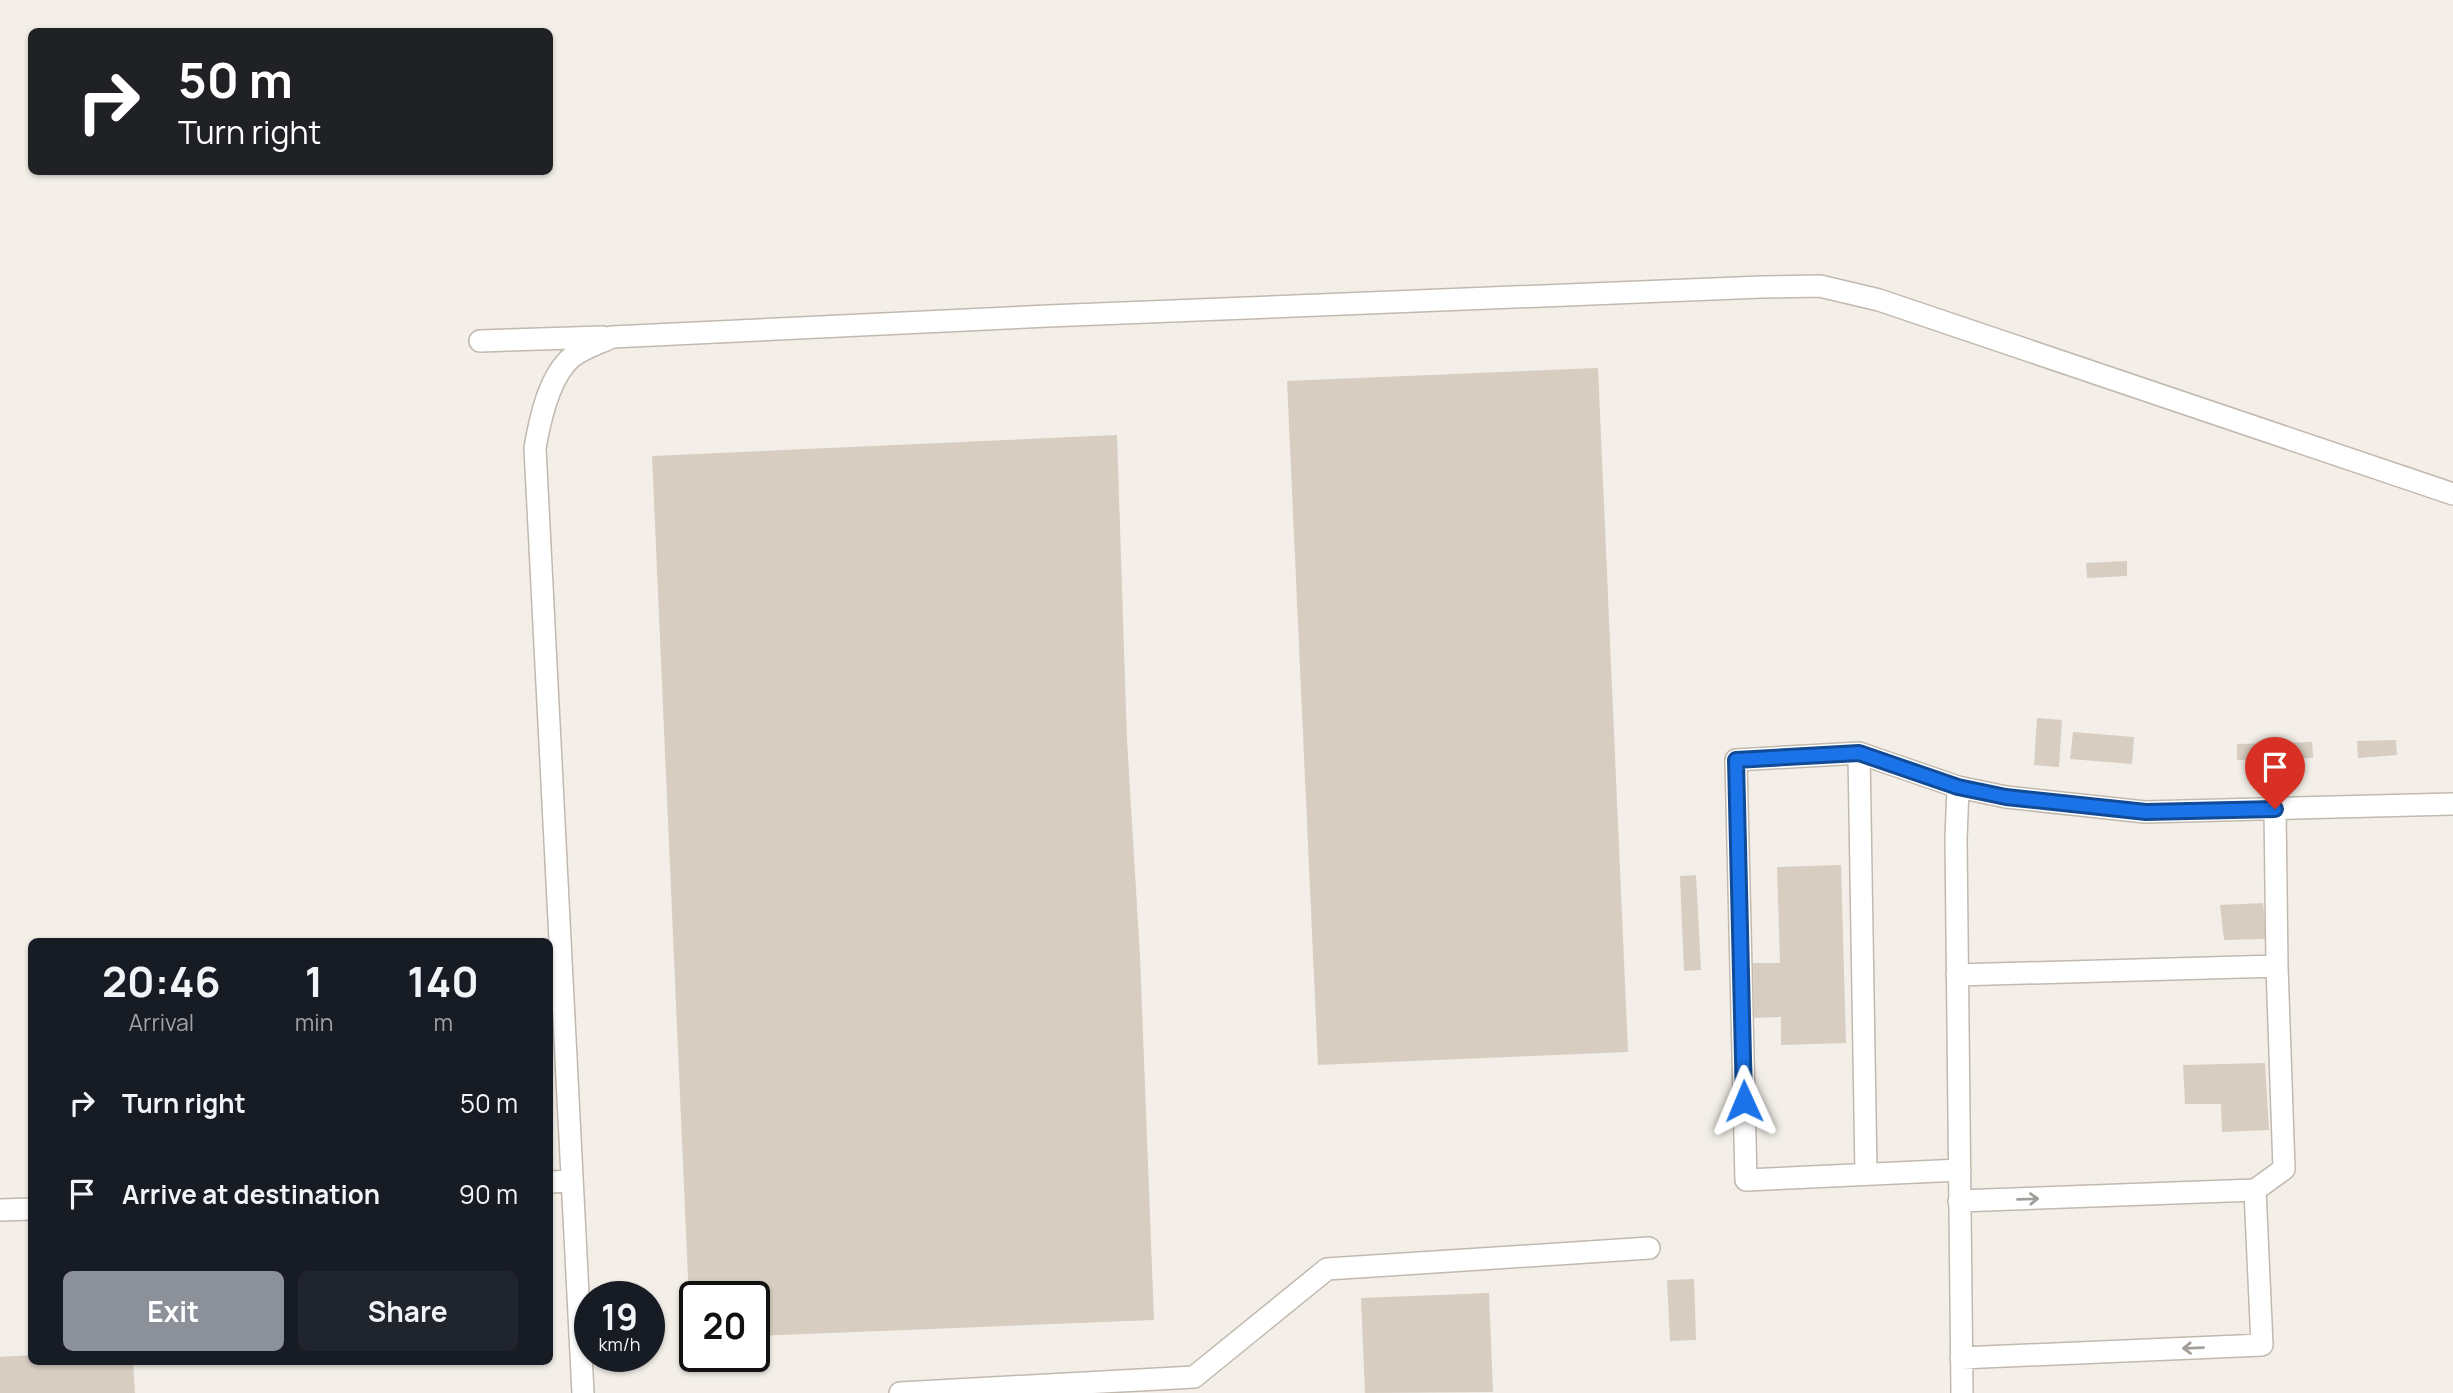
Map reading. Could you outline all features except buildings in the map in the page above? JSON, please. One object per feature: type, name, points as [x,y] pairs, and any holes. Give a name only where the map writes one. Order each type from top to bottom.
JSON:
[{"type":"lane","points":[[480,341],[1820,286],[1879,300],[2453,495]]},
{"type":"lane","points":[[583,1393],[535,447],[541,415],[555,379],[572,357],[612,337]]},
{"type":"lane","points":[[1859,753],[1866,1174]]},
{"type":"lane","points":[[1959,1170],[1746,1180],[1736,760],[1859,753],[1958,787],[2006,797],[2146,812],[2453,804]]},
{"type":"lane","points":[[1958,787],[1956,839],[1962,1393]]},
{"type":"lane","points":[[1959,1201],[2255,1190],[2284,1169],[2275,809]]},
{"type":"lane","points":[[1957,975],[2277,966]]},
{"type":"lane","points":[[553,1182],[572,1181]]},
{"type":"lane","points":[[1961,1357],[2262,1345],[2255,1190]]},
{"type":"lane","points":[[0,1210],[28,1209]]},
{"type":"lane","points":[[900,1393],[1194,1377],[1327,1269],[1649,1248]]},
{"type":"route","points":[[1744,1101],[1736,760],[1859,753],[1958,787],[2006,797],[2146,812],[2275,809]]}]
